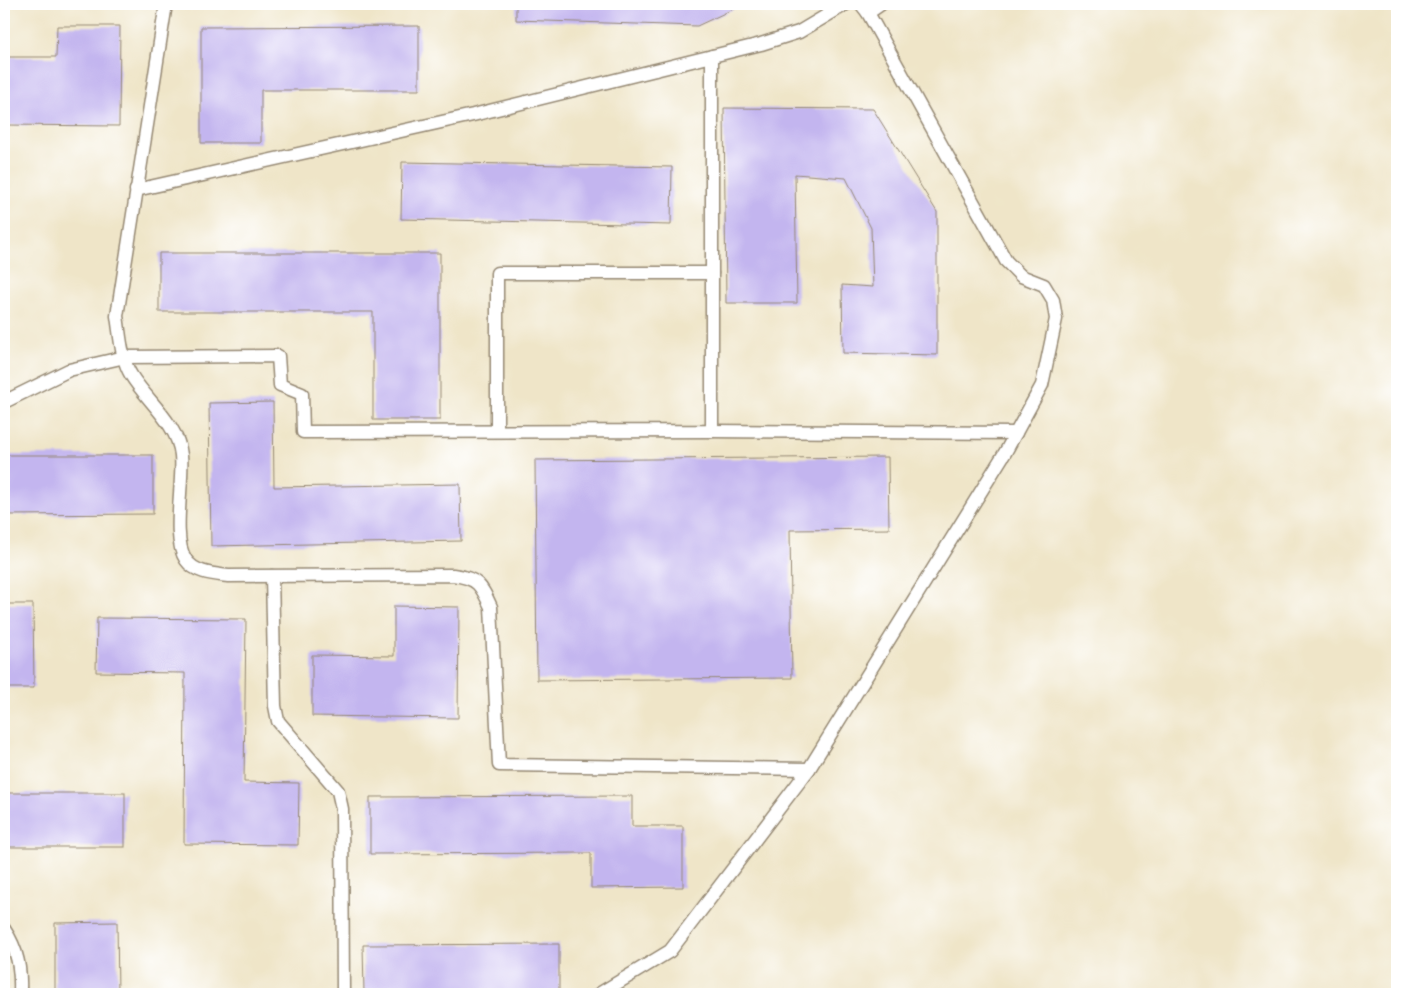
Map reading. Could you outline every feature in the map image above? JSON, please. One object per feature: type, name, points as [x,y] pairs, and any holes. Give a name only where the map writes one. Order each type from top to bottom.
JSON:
[{"type":"lane","points":[[166,4],[117,316],[130,374],[176,436],[181,454],[179,544],[186,561],[199,571],[228,576],[453,575],[470,577],[484,591],[491,607],[499,765],[809,769]]},
{"type":"lane","points":[[136,190],[473,115],[761,44],[799,32],[846,4]]},
{"type":"lane","points":[[599,994],[670,951],[809,769],[1016,433],[1042,385],[1053,341],[1056,319],[1053,300],[1044,285],[1021,276],[1006,261],[864,9],[881,4]]},
{"type":"lane","points":[[712,56],[712,430]]},
{"type":"lane","points":[[497,431],[497,273],[712,273]]},
{"type":"lane","points":[[4,402],[69,370],[125,357],[278,356],[280,385],[302,394],[303,432],[712,430],[1016,433]]},
{"type":"lane","points":[[272,576],[275,706],[278,721],[338,791],[342,809],[342,994]]},
{"type":"lane","points":[[4,929],[14,944],[20,966],[20,994]]},
{"type":"building","points":[[516,4],[744,4],[697,26],[516,20]]},
{"type":"building","points":[[57,26],[120,26],[119,126],[4,125],[4,57],[56,57]]},
{"type":"building","points":[[419,26],[419,90],[261,90],[261,143],[201,143],[201,27]]},
{"type":"building","points":[[724,108],[873,109],[937,212],[937,355],[843,353],[842,285],[873,287],[871,228],[846,178],[795,174],[797,303],[726,303]]},
{"type":"building","points":[[402,162],[672,167],[671,225],[401,219]]},
{"type":"building","points":[[159,253],[440,253],[440,420],[373,420],[373,312],[159,312]]},
{"type":"building","points":[[273,402],[274,487],[460,484],[461,541],[211,546],[209,403]]},
{"type":"building","points":[[4,455],[153,455],[153,514],[4,515]]},
{"type":"building","points":[[888,457],[889,529],[790,530],[792,678],[537,680],[535,460]]},
{"type":"building","points":[[4,604],[33,604],[34,688],[4,688]]},
{"type":"building","points":[[394,606],[459,607],[458,718],[312,716],[312,655],[394,656]]},
{"type":"building","points":[[97,618],[246,619],[244,782],[299,783],[298,845],[184,844],[185,673],[96,672]]},
{"type":"building","points":[[4,793],[125,793],[125,847],[4,847]]},
{"type":"building","points":[[632,796],[632,826],[683,826],[683,887],[591,888],[591,853],[370,854],[370,797]]},
{"type":"building","points":[[117,922],[118,994],[55,994],[55,923]]},
{"type":"building","points":[[559,944],[559,994],[364,994],[363,945]]}]
